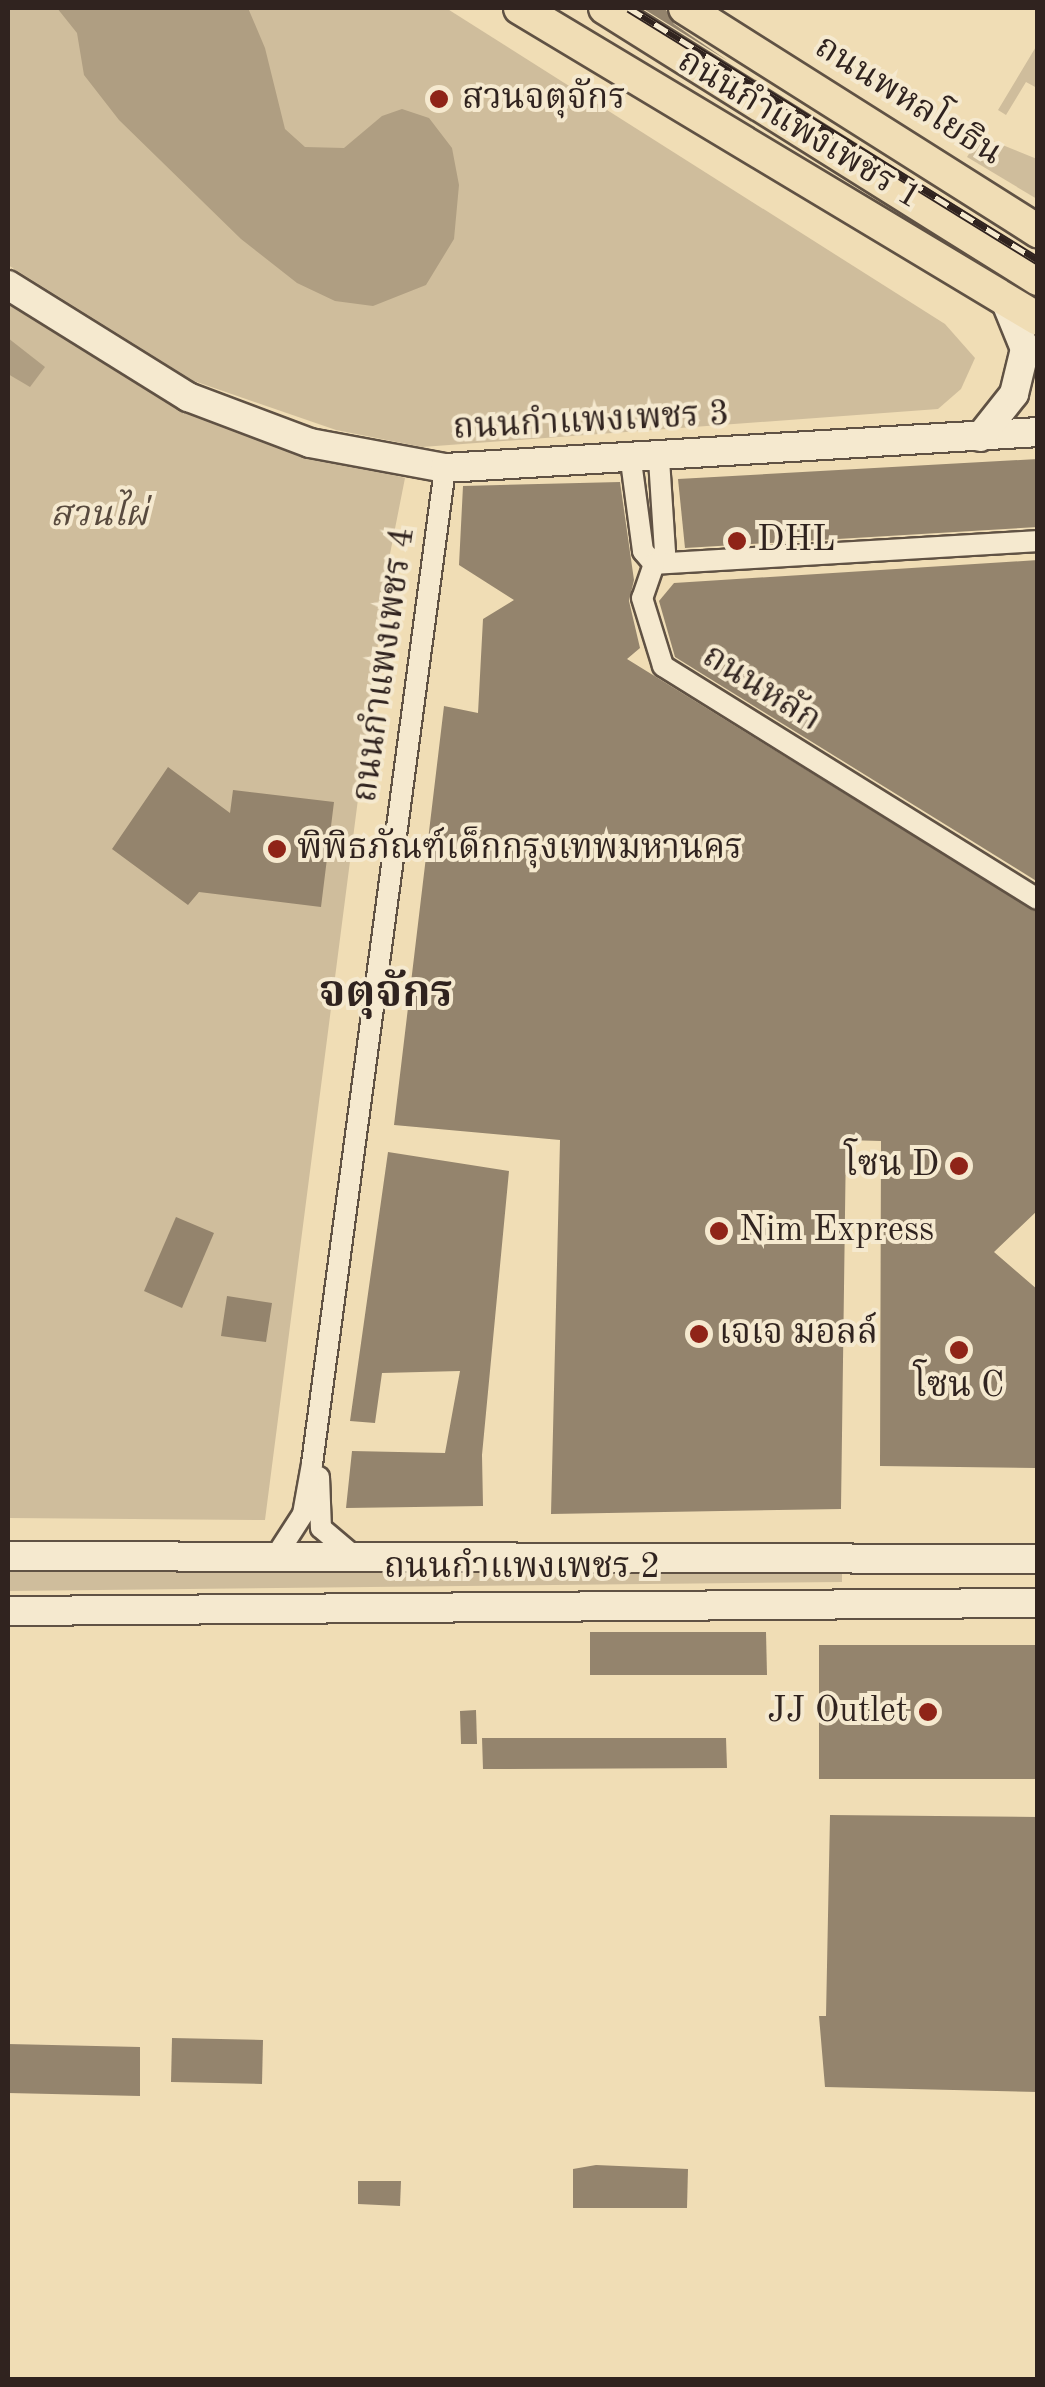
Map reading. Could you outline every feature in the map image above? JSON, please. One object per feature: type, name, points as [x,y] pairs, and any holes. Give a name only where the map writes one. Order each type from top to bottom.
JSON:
[{"type":"main road","name":"ถนนกำแพงเพชร 1","points":[[520,8],[1038,319]]},
{"type":"main road","points":[[605,8],[1038,279]]},
{"type":"main road","name":"ถนนพหลโยธิน","points":[[684,8],[1038,231]]},
{"type":"main road","name":"ถนนกำแพงเพชร 3","points":[[8,285],[188,397],[310,442],[445,468],[645,460],[1038,432]]},
{"type":"main road","points":[[980,438],[1014,394],[1025,349],[1006,300]]},
{"type":"main road","name":"ถนนกำแพงเพชร 2","points":[[8,1556],[1038,1559]]},
{"type":"main road","name":"ถนนกำแพงเพชร 2","points":[[8,1611],[1038,1602]]},
{"type":"street","name":"ถนนหลัก","points":[[645,460],[665,552],[654,564],[642,598],[664,666],[1038,900]]},
{"type":"street","name":"ถนนกำแพงเพชร 4","points":[[274,1559],[303,1514],[320,1406],[445,468]]},
{"type":"street","points":[[654,564],[1038,541]]},
{"type":"street","name":"ถนนกำแพงเพชร 4","points":[[320,1406],[322,1528],[359,1559]]},
{"type":"green space","name":"สวนจตุจักร","points":[[8,8],[446,8],[945,324],[975,358],[961,389],[938,409],[422,447],[336,430],[194,381],[8,265]]},
{"type":"green space","points":[[1037,45],[1037,88],[1026,82],[1006,115],[998,110]]},
{"type":"green space","points":[[980,136],[1037,159],[1037,199],[967,157]]},
{"type":"green space","name":"สวนไผ่","points":[[8,297],[328,458],[405,478],[389,559],[265,1520],[8,1518]]},
{"type":"green space","points":[[8,1565],[842,1570],[842,1582],[8,1591]]},
{"type":"shaded area","points":[[57,8],[248,8],[265,48],[285,129],[305,147],[344,148],[382,116],[402,109],[429,118],[452,148],[459,185],[454,239],[426,285],[373,306],[335,301],[297,283],[241,239],[119,120],[84,75],[77,33]]},
{"type":"shaded area","points":[[8,338],[45,367],[30,387],[8,374]]},
{"type":"building","points":[[642,8],[665,8],[674,24],[728,61]]},
{"type":"building","points":[[1038,459],[1038,527],[685,548],[678,479]]},
{"type":"building","points":[[620,482],[634,580],[629,601],[640,648],[627,659],[1038,913],[1038,1210],[994,1252],[1038,1290],[1036,1468],[880,1466],[881,1141],[846,1140],[841,1509],[551,1514],[560,1140],[394,1125],[444,706],[478,713],[483,619],[514,600],[459,565],[463,486]]},
{"type":"building","points":[[1038,560],[1038,882],[675,657],[659,601],[674,583]]},
{"type":"building","points":[[168,767],[230,813],[233,790],[334,802],[321,907],[199,892],[188,905],[112,849]]},
{"type":"building","points":[[388,1152],[509,1171],[482,1455],[483,1506],[346,1508],[352,1451],[445,1453],[460,1371],[382,1373],[375,1423],[350,1421]]},
{"type":"building","points":[[176,1217],[214,1233],[182,1308],[144,1291]]},
{"type":"building","points":[[227,1296],[272,1303],[266,1342],[221,1336]]},
{"type":"building","points":[[590,1632],[766,1632],[767,1675],[590,1675]]},
{"type":"building","name":"JJ Outlet","points":[[819,1645],[1038,1645],[1038,1779],[819,1779]]},
{"type":"building","points":[[476,1710],[477,1744],[461,1744],[460,1711]]},
{"type":"building","points":[[482,1738],[726,1738],[727,1768],[483,1769]]},
{"type":"building","points":[[830,1815],[1038,1817],[1038,2092],[825,2087],[819,2016],[826,2016]]},
{"type":"building","points":[[172,2038],[263,2040],[262,2084],[171,2082]]},
{"type":"building","points":[[8,2044],[140,2047],[140,2096],[8,2093]]},
{"type":"building","points":[[596,2165],[688,2169],[687,2208],[573,2208],[573,2169]]},
{"type":"building","points":[[358,2181],[401,2181],[400,2206],[358,2204]]},
{"type":"railway","points":[[629,8],[1038,261]]},
{"type":"place","name":"สวนจตุจักร","points":[[439,99]]},
{"type":"place","name":"DHL","points":[[737,541]]},
{"type":"place","name":"พิพิธภัณฑ์เด็กกรุงเทพมหานคร","points":[[277,849]]},
{"type":"place","name":"โซน D","points":[[959,1166]]},
{"type":"place","name":"Nim Express","points":[[719,1231]]},
{"type":"place","name":"เจเจ มอลล์","points":[[699,1334]]},
{"type":"place","name":"โซน C","points":[[959,1350]]},
{"type":"place","name":"JJ Outlet","points":[[928,1712]]},
{"type":"district","name":"จตุจักร","points":[[386,995]]}]
